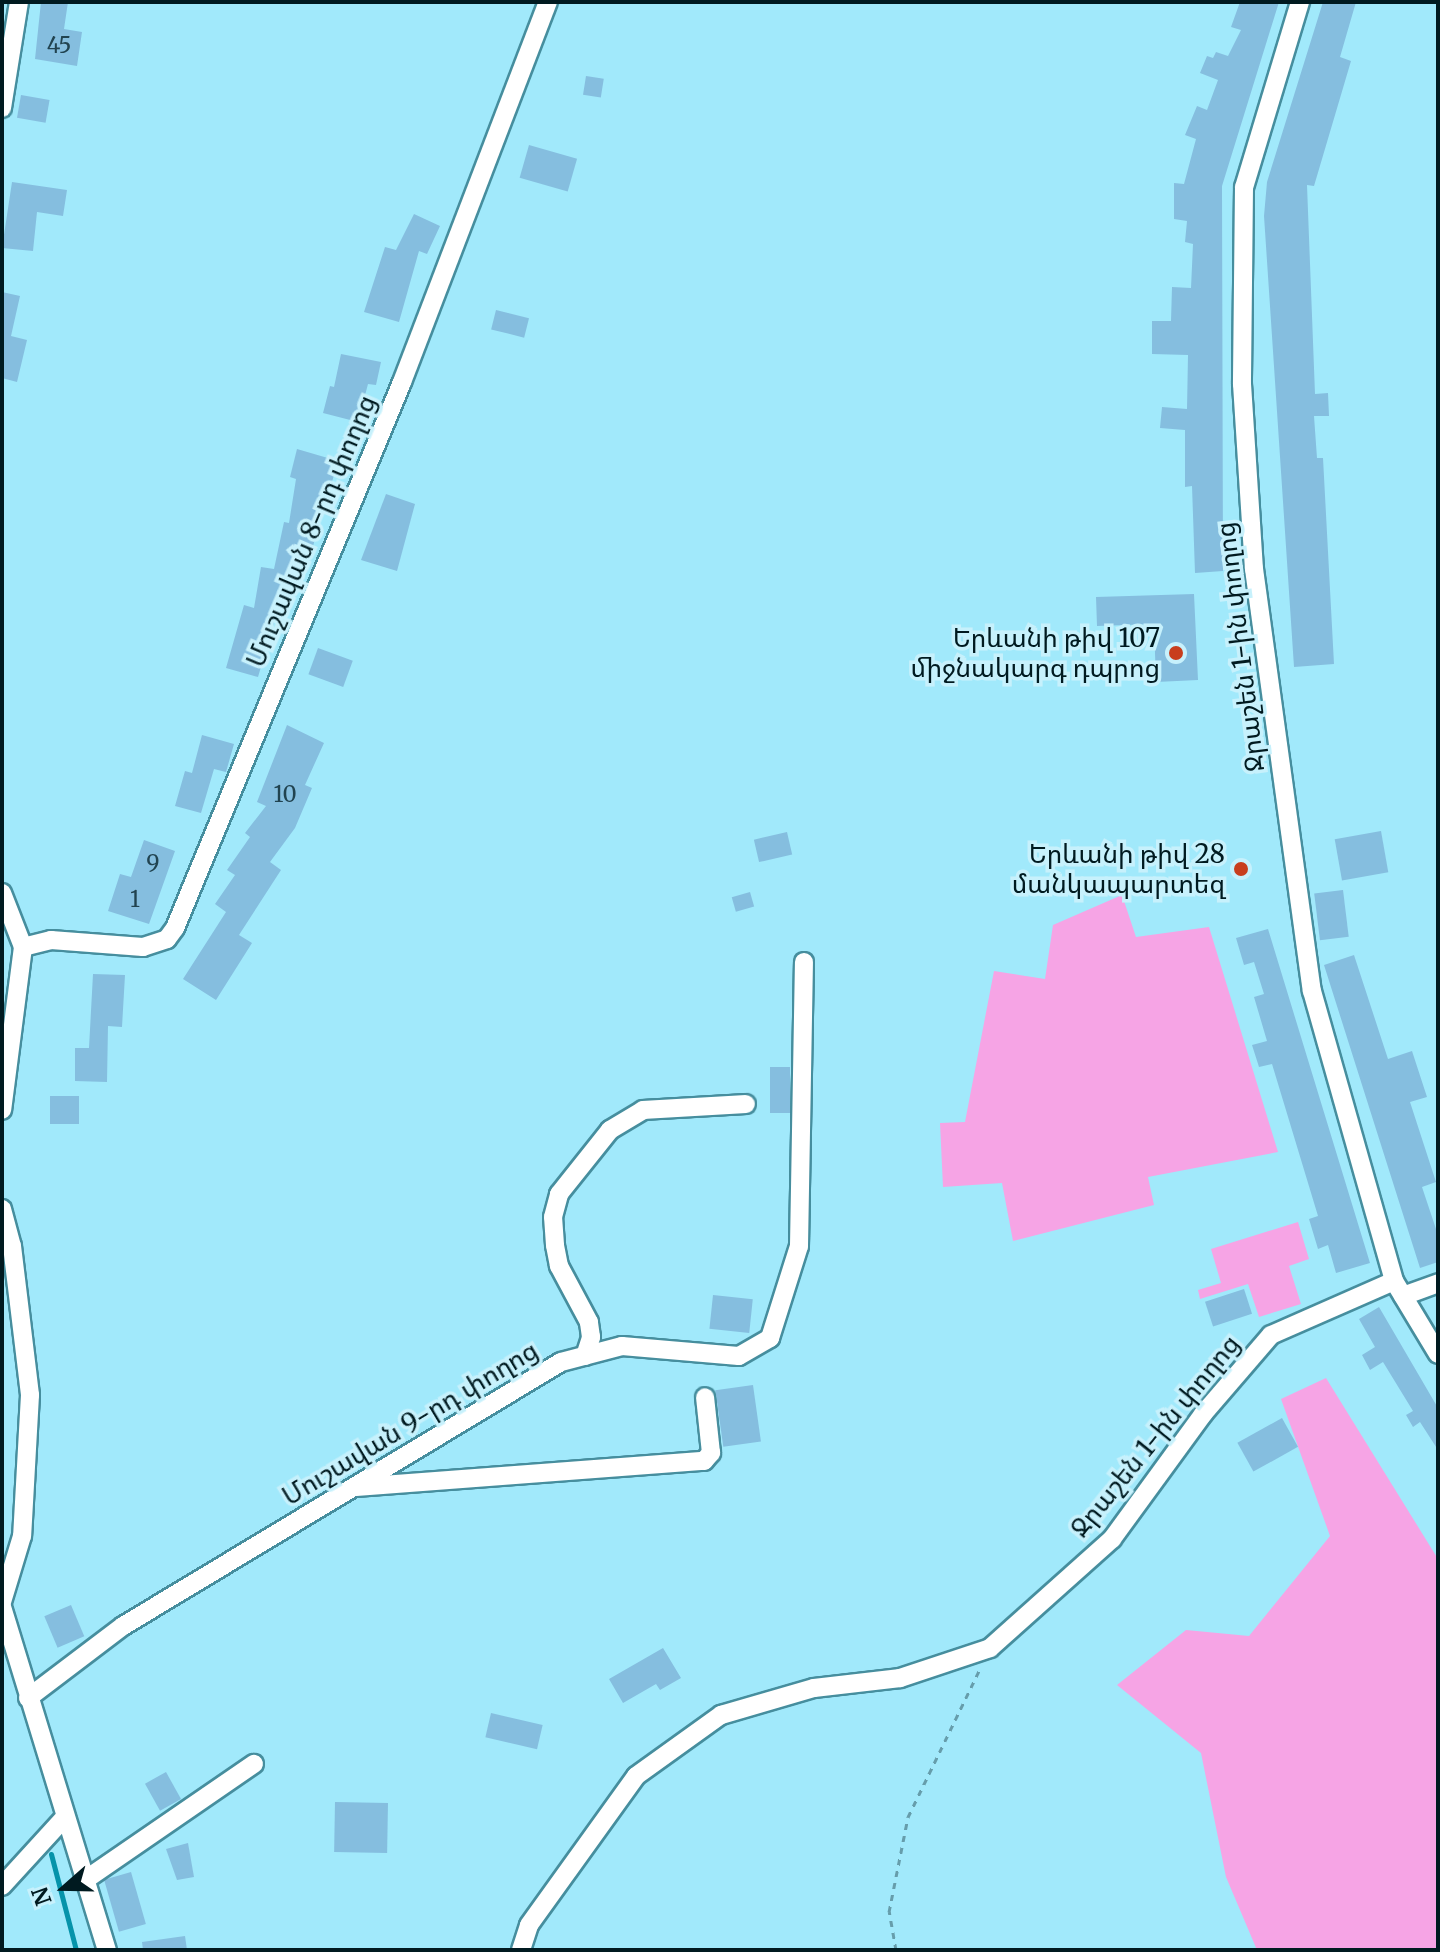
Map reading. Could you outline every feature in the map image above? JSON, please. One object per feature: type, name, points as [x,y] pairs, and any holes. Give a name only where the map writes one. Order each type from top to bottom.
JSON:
[{"type":"street","points":[[2,108],[19,2]]},
{"type":"street","name":"Մուշավան 8-րդ փողոց","points":[[23,947],[51,940],[143,947],[167,939],[175,928],[402,382],[548,2]]},
{"type":"street","name":"Ջրաշեն 1-ին փողոց","points":[[1300,2],[1244,187],[1242,384],[1254,569],[1312,991],[1399,1288],[1438,1354]]},
{"type":"street","points":[[2,893],[23,947],[2,1110]]},
{"type":"street","name":"Մուշավան 9-րդ փողոց","points":[[28,1698],[123,1626],[561,1362],[622,1346],[739,1356],[770,1338],[799,1246],[804,962]]},
{"type":"street","points":[[585,1356],[591,1337],[589,1322],[559,1266],[555,1245],[553,1217],[559,1194],[610,1130],[643,1110],[746,1104]]},
{"type":"street","points":[[2,1209],[12,1246],[30,1395],[22,1536],[2,1604],[28,1698],[107,1950]]},
{"type":"street","points":[[1399,1288],[1438,1283]]},
{"type":"street","name":"Ջրաշեն 1-ին փողոց","points":[[521,1950],[529,1925],[636,1776],[721,1715],[814,1688],[900,1678],[990,1648],[1112,1539],[1203,1414],[1271,1335],[1399,1288]]},
{"type":"street","points":[[354,1487],[704,1461],[711,1453],[705,1397]]},
{"type":"street","points":[[85,1880],[254,1764]]},
{"type":"street","points":[[2,1886],[65,1817]]},
{"type":"path","points":[[896,1950],[889,1912],[908,1817],[990,1648]]},
{"type":"shaded area","points":[[1122,895],[1136,937],[1209,927],[1278,1152],[1148,1177],[1154,1205],[1013,1241],[1002,1183],[943,1187],[940,1123],[965,1122],[994,971],[1045,979],[1053,925]]},
{"type":"shaded area","points":[[1298,1222],[1309,1259],[1289,1266],[1301,1304],[1259,1317],[1248,1284],[1200,1299],[1198,1290],[1221,1283],[1211,1249]]},
{"type":"shaded area","points":[[1326,1378],[1438,1559],[1438,1950],[1257,1950],[1226,1877],[1201,1753],[1117,1685],[1186,1630],[1249,1636],[1330,1536],[1281,1399]]},
{"type":"building","points":[[41,2],[68,2],[64,29],[82,32],[77,66],[35,59]]},
{"type":"building","points":[[1240,2],[1279,2],[1222,186],[1223,571],[1195,573],[1192,486],[1185,487],[1185,430],[1160,428],[1162,407],[1187,409],[1188,355],[1152,354],[1152,321],[1171,321],[1172,287],[1191,288],[1193,244],[1185,242],[1187,221],[1174,219],[1174,183],[1184,184],[1196,139],[1185,135],[1197,106],[1207,110],[1218,80],[1200,73],[1207,56],[1213,58],[1216,52],[1228,56],[1241,30],[1231,27]]},
{"type":"building","points":[[1323,2],[1356,2],[1340,57],[1351,61],[1314,186],[1307,185],[1315,394],[1328,393],[1329,416],[1314,416],[1317,458],[1323,458],[1334,664],[1294,667],[1264,216],[1267,182]]},
{"type":"building","points":[[586,76],[604,79],[601,98],[583,95]]},
{"type":"building","points":[[21,95],[50,100],[46,123],[17,118]]},
{"type":"building","points":[[529,145],[577,159],[568,191],[520,178]]},
{"type":"building","points":[[12,182],[67,190],[63,216],[37,212],[33,251],[2,248]]},
{"type":"building","points":[[414,214],[440,226],[427,254],[419,251],[399,322],[364,312],[385,247],[396,250]]},
{"type":"building","points":[[2,292],[20,296],[11,336],[27,340],[17,382],[2,378]]},
{"type":"building","points":[[496,310],[529,318],[524,338],[491,329]]},
{"type":"building","points":[[341,354],[381,362],[376,385],[368,384],[358,422],[323,413],[330,386],[334,387]]},
{"type":"building","points":[[297,449],[338,461],[330,489],[327,488],[307,572],[294,569],[288,608],[279,606],[258,677],[226,668],[244,605],[254,608],[261,567],[274,569],[284,522],[289,523],[296,479],[290,477]]},
{"type":"building","points":[[386,494],[415,504],[397,571],[361,560]]},
{"type":"building","name":"Երևանի թիվ 107 միջնակարգ դպրոց","points":[[1194,594],[1198,680],[1156,682],[1154,624],[1097,626],[1096,597]]},
{"type":"building","points":[[318,648],[353,661],[343,687],[308,674]]},
{"type":"building","points":[[287,725],[324,743],[305,785],[312,788],[295,828],[270,862],[281,870],[239,935],[252,943],[216,1000],[183,979],[226,912],[215,904],[235,875],[227,870],[250,837],[245,833],[266,806],[257,802]]},
{"type":"building","points":[[202,735],[234,744],[226,772],[214,769],[201,813],[175,806],[185,771],[192,773]]},
{"type":"building","points":[[1381,831],[1388,872],[1342,881],[1335,839]]},
{"type":"building","points":[[787,832],[792,854],[759,862],[754,840]]},
{"type":"building","points":[[144,840],[175,851],[149,924],[108,911],[120,874],[131,877]]},
{"type":"building","points":[[1343,890],[1349,937],[1320,940],[1314,894]]},
{"type":"building","points":[[750,892],[754,906],[736,912],[732,897]]},
{"type":"building","points":[[1268,929],[1370,1263],[1336,1273],[1328,1245],[1318,1249],[1309,1219],[1318,1216],[1272,1064],[1259,1067],[1252,1045],[1267,1041],[1254,997],[1264,994],[1254,962],[1244,965],[1236,938]]},
{"type":"building","points":[[1354,955],[1388,1059],[1412,1051],[1427,1097],[1410,1102],[1436,1182],[1422,1187],[1438,1235],[1438,1262],[1420,1268],[1324,965]]},
{"type":"building","points":[[93,974],[125,975],[122,1027],[108,1026],[107,1082],[75,1081],[75,1048],[89,1048]]},
{"type":"building","points":[[770,1067],[790,1067],[790,1113],[770,1113]]},
{"type":"building","points":[[50,1096],[79,1096],[79,1124],[50,1124]]},
{"type":"building","points":[[1244,1289],[1252,1314],[1213,1326],[1205,1302]]},
{"type":"building","points":[[713,1295],[753,1299],[749,1333],[709,1329]]},
{"type":"building","points":[[1379,1307],[1438,1408],[1438,1450],[1420,1422],[1413,1427],[1406,1415],[1413,1411],[1383,1362],[1370,1370],[1362,1355],[1375,1347],[1359,1319]]},
{"type":"building","points":[[753,1385],[761,1441],[723,1447],[715,1390]]},
{"type":"building","points":[[1282,1418],[1298,1447],[1253,1472],[1237,1443]]},
{"type":"building","points":[[71,1605],[84,1636],[58,1648],[44,1616]]},
{"type":"building","points":[[663,1648],[681,1678],[660,1690],[656,1684],[623,1703],[609,1679]]},
{"type":"building","points":[[491,1713],[543,1725],[537,1749],[485,1737]]},
{"type":"building","points":[[166,1772],[181,1799],[160,1811],[145,1784]]},
{"type":"building","points":[[335,1802],[388,1803],[387,1853],[334,1852]]},
{"type":"building","points":[[188,1843],[194,1877],[177,1880],[166,1849]]},
{"type":"building","points":[[131,1872],[146,1924],[119,1932],[104,1880]]},
{"type":"building","points":[[185,1936],[187,1950],[143,1950],[142,1942]]},
{"type":"waterway","points":[[51,1854],[76,1950]]},
{"type":"place","name":"Երևանի թիվ 107 միջնակարգ դպրոց","points":[[1176,653]]},
{"type":"place","name":"Երևանի թիվ 28 մանկապարտեզ","points":[[1241,869]]}]
